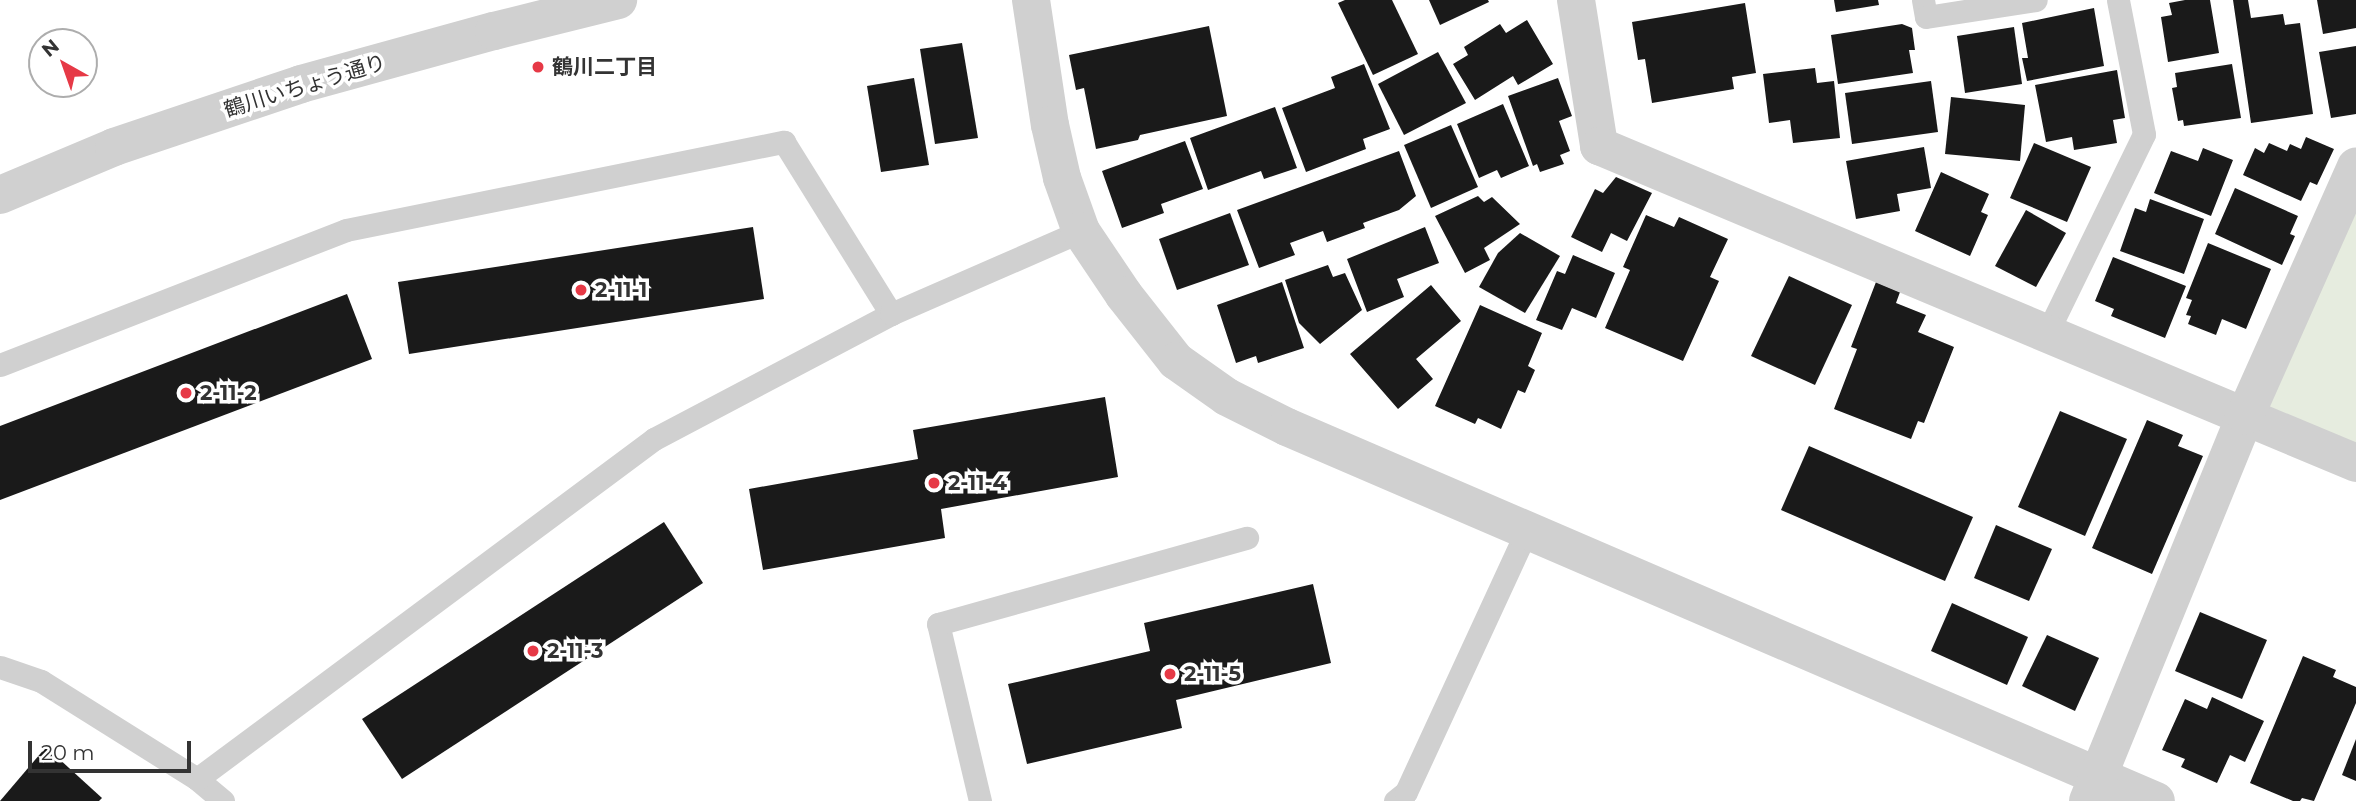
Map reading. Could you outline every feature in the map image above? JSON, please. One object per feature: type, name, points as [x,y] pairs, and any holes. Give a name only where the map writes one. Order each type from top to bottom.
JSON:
[{"type":"street","name":"鶴川いちょう通り","points":[[0,195],[114,147],[301,84],[618,0]]},
{"type":"street","points":[[1031,0],[1050,125],[1062,178],[1081,231],[1124,295],[1176,361],[1227,397],[1527,530],[2092,788],[2157,801]]},
{"type":"street","points":[[1576,0],[1599,146],[2356,463]]},
{"type":"street","points":[[2092,788],[2245,416],[2356,167]]},
{"type":"lane","points":[[1923,0],[1926,17],[2036,0]]},
{"type":"lane","points":[[2047,333],[2144,134],[2118,0]]},
{"type":"lane","points":[[0,365],[346,230],[784,142],[891,314]]},
{"type":"lane","points":[[197,779],[654,439],[891,314],[1081,231]]},
{"type":"lane","points":[[1395,801],[1406,792],[1527,530]]},
{"type":"lane","points":[[980,801],[938,624],[1247,538]]},
{"type":"lane","points":[[0,667],[41,681],[197,779],[223,801]]},
{"type":"shaded area","points":[[2356,167],[2356,463],[2245,416]]},
{"type":"building","points":[[1345,0],[1392,0],[1418,54],[1373,75],[1338,3]]},
{"type":"building","points":[[1429,0],[1488,0],[1489,2],[1440,25]]},
{"type":"building","points":[[1834,0],[1878,0],[1879,5],[1836,12]]},
{"type":"building","points":[[2210,0],[2219,53],[2168,62],[2161,17],[2172,15],[2169,3]]},
{"type":"building","points":[[2233,0],[2248,0],[2251,18],[2283,14],[2285,25],[2300,23],[2313,114],[2251,123]]},
{"type":"building","points":[[2317,0],[2356,0],[2356,28],[2323,34]]},
{"type":"building","points":[[1745,3],[1756,73],[1732,77],[1734,89],[1652,103],[1645,59],[1638,60],[1632,22]]},
{"type":"building","points":[[2094,8],[2104,66],[2027,81],[2022,58],[2028,58],[2022,23]]},
{"type":"building","points":[[1527,20],[1553,64],[1518,85],[1513,76],[1475,100],[1453,64],[1468,55],[1464,47],[1500,24],[1506,33]]},
{"type":"building","points":[[1902,24],[1912,28],[1915,50],[1909,50],[1913,73],[1838,84],[1831,35]]},
{"type":"building","points":[[1209,26],[1227,116],[1140,135],[1138,140],[1096,149],[1084,88],[1076,90],[1069,55]]},
{"type":"building","points":[[2014,27],[2022,84],[1965,93],[1957,36]]},
{"type":"building","points":[[962,43],[978,138],[935,144],[920,49]]},
{"type":"building","points":[[2356,46],[2356,114],[2331,118],[2319,52]]},
{"type":"building","points":[[1438,52],[1466,103],[1404,135],[1378,84]]},
{"type":"building","points":[[1364,64],[1390,129],[1363,139],[1366,149],[1306,172],[1282,108],[1335,88],[1331,77]]},
{"type":"building","points":[[2232,64],[2241,118],[2184,126],[2183,120],[2178,121],[2172,88],[2177,87],[2175,73]]},
{"type":"building","points":[[1815,68],[1817,83],[1834,81],[1840,138],[1793,143],[1790,120],[1769,123],[1763,74]]},
{"type":"building","points":[[2117,70],[2125,118],[2113,120],[2117,143],[2074,150],[2072,137],[2046,142],[2035,85]]},
{"type":"building","points":[[914,78],[929,165],[881,172],[867,86]]},
{"type":"building","points":[[1558,78],[1572,116],[1559,121],[1570,151],[1560,155],[1564,164],[1540,172],[1537,164],[1533,166],[1508,96]]},
{"type":"building","points":[[1931,81],[1938,132],[1852,144],[1845,93]]},
{"type":"building","points":[[1951,97],[2025,105],[2020,161],[1945,154]]},
{"type":"building","points":[[1503,104],[1529,166],[1501,178],[1497,170],[1479,178],[1457,124]]},
{"type":"building","points":[[1275,107],[1297,168],[1264,179],[1261,171],[1208,190],[1190,138]]},
{"type":"building","points":[[1451,125],[1478,187],[1431,208],[1404,145]]},
{"type":"building","points":[[2306,137],[2334,149],[2317,185],[2310,182],[2301,201],[2243,175],[2255,148],[2264,153],[2269,143],[2287,151],[2290,144],[2301,149]]},
{"type":"building","points":[[1185,141],[1203,189],[1161,204],[1164,213],[1122,228],[1102,171]]},
{"type":"building","points":[[2034,143],[2091,167],[2067,222],[2010,198]]},
{"type":"building","points":[[1924,147],[1931,188],[1897,194],[1900,211],[1856,219],[1846,161]]},
{"type":"building","points":[[2203,148],[2233,160],[2211,216],[2154,193],[2171,151],[2198,161]]},
{"type":"building","points":[[1399,151],[1416,196],[1399,210],[1363,223],[1365,228],[1327,242],[1323,231],[1290,243],[1295,255],[1259,268],[1237,210]]},
{"type":"building","points":[[1941,172],[1989,194],[1981,212],[1988,215],[1970,256],[1915,231]]},
{"type":"building","points":[[1616,177],[1652,193],[1627,241],[1611,233],[1602,252],[1571,237],[1595,189],[1603,193]]},
{"type":"building","points":[[2235,188],[2298,216],[2290,234],[2295,236],[2282,265],[2215,234]]},
{"type":"building","points":[[1478,196],[1484,202],[1492,197],[1520,224],[1484,248],[1490,260],[1465,273],[1435,216]]},
{"type":"building","points":[[2150,199],[2204,219],[2184,274],[2120,251],[2135,208],[2146,212]]},
{"type":"building","points":[[2026,210],[2066,233],[2036,287],[1995,266]]},
{"type":"building","points":[[1230,213],[1249,265],[1177,290],[1159,239]]},
{"type":"building","points":[[1646,215],[1674,227],[1679,217],[1728,239],[1710,277],[1719,281],[1683,361],[1605,328],[1630,270],[1623,267]]},
{"type":"building","name":"2-11-1","points":[[753,227],[764,299],[409,354],[398,282]]},
{"type":"building","points":[[1425,227],[1439,263],[1397,279],[1404,297],[1367,312],[1347,259]]},
{"type":"building","points":[[1520,233],[1560,256],[1525,313],[1479,287],[1498,253]]},
{"type":"building","points":[[2208,243],[2271,269],[2246,329],[2222,319],[2216,335],[2188,324],[2191,316],[2186,315],[2192,300],[2186,298]]},
{"type":"building","points":[[1573,255],[1615,273],[1596,318],[1572,308],[1562,330],[1536,320],[1557,271],[1565,274]]},
{"type":"building","points":[[2113,257],[2186,286],[2165,338],[2111,316],[2114,309],[2095,301]]},
{"type":"building","points":[[1328,265],[1333,277],[1345,273],[1362,310],[1320,344],[1299,323],[1285,280]]},
{"type":"building","points":[[1789,276],[1852,305],[1815,385],[1751,356]]},
{"type":"building","points":[[1282,282],[1304,348],[1258,363],[1256,356],[1236,363],[1217,305]]},
{"type":"building","points":[[1876,282],[1900,292],[1896,303],[1926,315],[1918,332],[1954,347],[1924,423],[1918,421],[1911,439],[1834,409],[1857,349],[1851,347]]},
{"type":"building","points":[[1431,285],[1461,321],[1416,359],[1433,379],[1398,409],[1350,354]]},
{"type":"building","name":"2-11-2","points":[[347,294],[372,359],[0,500],[0,426]]},
{"type":"building","points":[[1480,305],[1542,333],[1528,366],[1535,370],[1525,393],[1518,390],[1501,429],[1478,418],[1475,424],[1435,406]]},
{"type":"building","name":"2-11-4","points":[[1105,397],[1118,477],[941,509],[945,538],[763,570],[749,489],[918,459],[913,430]]},
{"type":"building","points":[[2060,411],[2127,439],[2085,536],[2018,507]]},
{"type":"building","points":[[2147,420],[2183,435],[2178,446],[2203,456],[2152,574],[2092,548]]},
{"type":"building","points":[[1809,446],[1973,517],[1945,581],[1781,510]]},
{"type":"building","name":"2-11-3","points":[[664,522],[703,583],[402,779],[362,719]]},
{"type":"building","points":[[1996,525],[2052,549],[2029,601],[1974,578]]},
{"type":"building","name":"2-11-5","points":[[1313,584],[1331,663],[1176,700],[1182,728],[1027,764],[1008,684],[1150,651],[1144,623]]},
{"type":"building","points":[[1952,603],[2028,637],[2007,685],[1931,651]]},
{"type":"building","points":[[2200,612],[2267,640],[2242,699],[2175,671]]},
{"type":"building","points":[[2047,635],[2099,658],[2075,711],[2022,686]]},
{"type":"building","points":[[2303,656],[2336,670],[2333,677],[2356,687],[2356,703],[2314,801],[2302,798],[2300,801],[2293,801],[2250,783]]},
{"type":"building","points":[[2212,697],[2264,721],[2245,762],[2230,755],[2217,783],[2181,767],[2185,759],[2162,750],[2185,699],[2207,709]]},
{"type":"building","points":[[2356,739],[2356,781],[2342,775]]},
{"type":"building","points":[[46,747],[102,798],[99,801],[0,801]]},
{"type":"place","name":"鶴川二丁目","points":[[538,67]]},
{"type":"place","name":"2-11-1","points":[[581,290]]},
{"type":"place","name":"2-11-2","points":[[186,393]]},
{"type":"place","name":"2-11-4","points":[[934,483]]},
{"type":"place","name":"2-11-3","points":[[533,651]]},
{"type":"place","name":"2-11-5","points":[[1170,674]]}]
